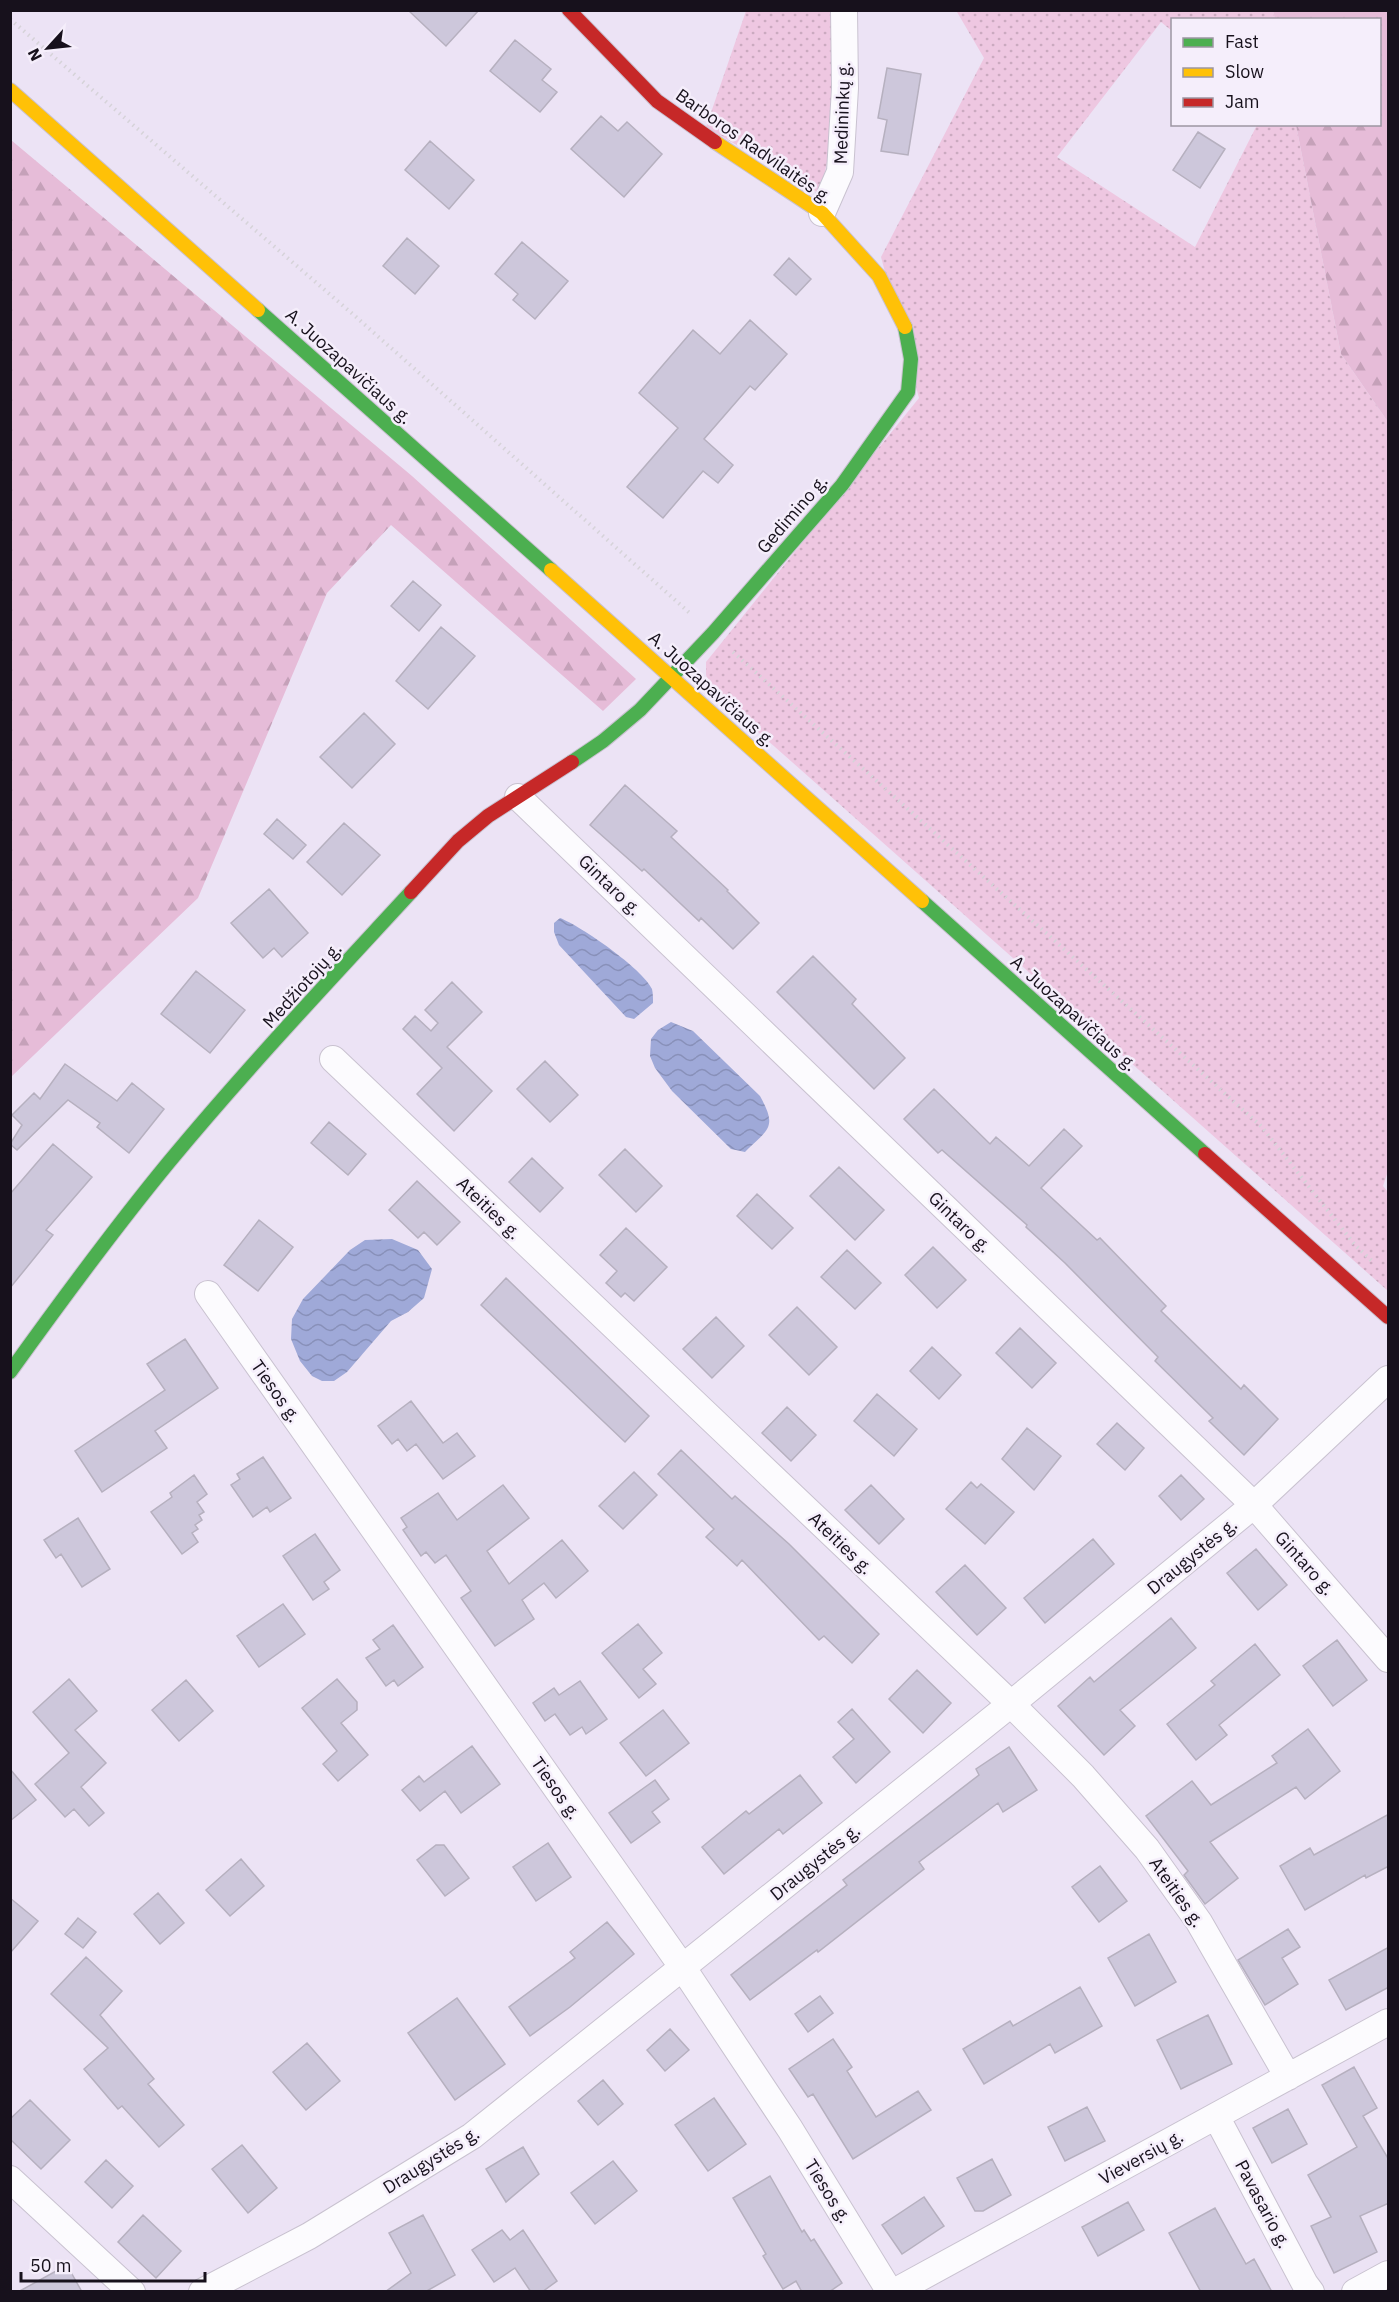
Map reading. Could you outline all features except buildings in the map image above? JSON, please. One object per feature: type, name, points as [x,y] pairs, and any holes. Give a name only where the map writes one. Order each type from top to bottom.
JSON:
[{"type":"street","name":"Barboros Radvilaitės g.","points":[[569,10],[657,101],[822,213],[879,276],[905,326],[911,359]]},
{"type":"street","name":"Medininkų g.","points":[[822,213],[840,172],[845,88],[844,10]]},
{"type":"street","name":"A. Juozapavičiaus g.","points":[[10,90],[1389,1317]]},
{"type":"street","name":"Gedimino g.","points":[[671,676],[713,633],[842,485],[908,392],[911,359]]},
{"type":"street","name":"Medžiotojų g.","points":[[10,1372],[89,1262],[171,1160],[264,1053],[458,841],[488,816],[603,741],[640,710],[671,676]]},
{"type":"street","name":"Gintaro g.","points":[[518,797],[1254,1505],[1389,1659]]},
{"type":"street","name":"Ateities g.","points":[[333,1059],[1011,1704],[1083,1776],[1147,1849],[1199,1922],[1288,2077]]},
{"type":"street","name":"Tiesos g.","points":[[208,1294],[683,1968],[790,2129],[892,2292]]},
{"type":"street","name":"Draugystės g.","points":[[202,2292],[309,2236],[472,2136],[1011,1704],[1254,1505],[1389,1379]]},
{"type":"street","name":"Vieversių g.","points":[[892,2292],[1389,2022]]},
{"type":"street","name":"Pavasario g.","points":[[1216,2116],[1311,2292]]},
{"type":"street","points":[[10,2179],[132,2292]]},
{"type":"street","points":[[1355,2292],[1389,2274]]},
{"type":"shaded area","points":[[746,11],[837,11],[831,144],[820,194],[706,127]]},
{"type":"shaded area","points":[[931,11],[1273,11],[1275,18],[1171,18],[1171,30],[1161,22],[1057,157],[1195,247],[1256,126],[1296,126],[1341,354],[1388,422],[1388,1171],[1383,1186],[1388,1192],[1388,1291],[712,691],[706,675],[706,662],[919,398],[881,257],[984,58],[957,12]]},
{"type":"green space","points":[[1273,11],[1388,11],[1388,422],[1341,354],[1296,126],[1381,126],[1381,18],[1275,18]]},
{"type":"green space","points":[[11,140],[412,476],[636,679],[603,711],[391,525],[327,593],[198,898],[11,1077]]},
{"type":"water","points":[[560,918],[596,939],[637,971],[652,989],[653,1003],[634,1019],[626,1017],[559,945],[554,932],[554,923]]},
{"type":"water","points":[[671,1022],[693,1031],[760,1096],[768,1115],[768,1127],[765,1133],[745,1152],[731,1149],[672,1091],[655,1068],[650,1056],[651,1039],[658,1030]]},
{"type":"water","points":[[392,1239],[418,1250],[432,1269],[424,1298],[408,1312],[391,1321],[347,1372],[334,1381],[322,1381],[312,1376],[300,1361],[291,1339],[292,1319],[303,1299],[350,1250],[365,1240]]},
{"type":"traffic: fast","points":[[258,310],[551,570]]},
{"type":"traffic: fast","points":[[572,762],[603,741],[640,710],[713,633],[842,485],[908,392],[911,359],[905,327]]},
{"type":"traffic: fast","points":[[10,1372],[88,1266],[198,1127],[411,892]]},
{"type":"traffic: fast","points":[[922,901],[1205,1154]]},
{"type":"traffic: slow","points":[[10,90],[258,310]]},
{"type":"traffic: slow","points":[[715,142],[822,213],[879,276],[905,327]]},
{"type":"traffic: slow","points":[[551,570],[922,901]]},
{"type":"traffic: jam","points":[[569,10],[657,101],[715,142]]},
{"type":"traffic: jam","points":[[411,892],[458,841],[488,816],[572,762]]},
{"type":"traffic: jam","points":[[1205,1154],[1388,1317]]}]
